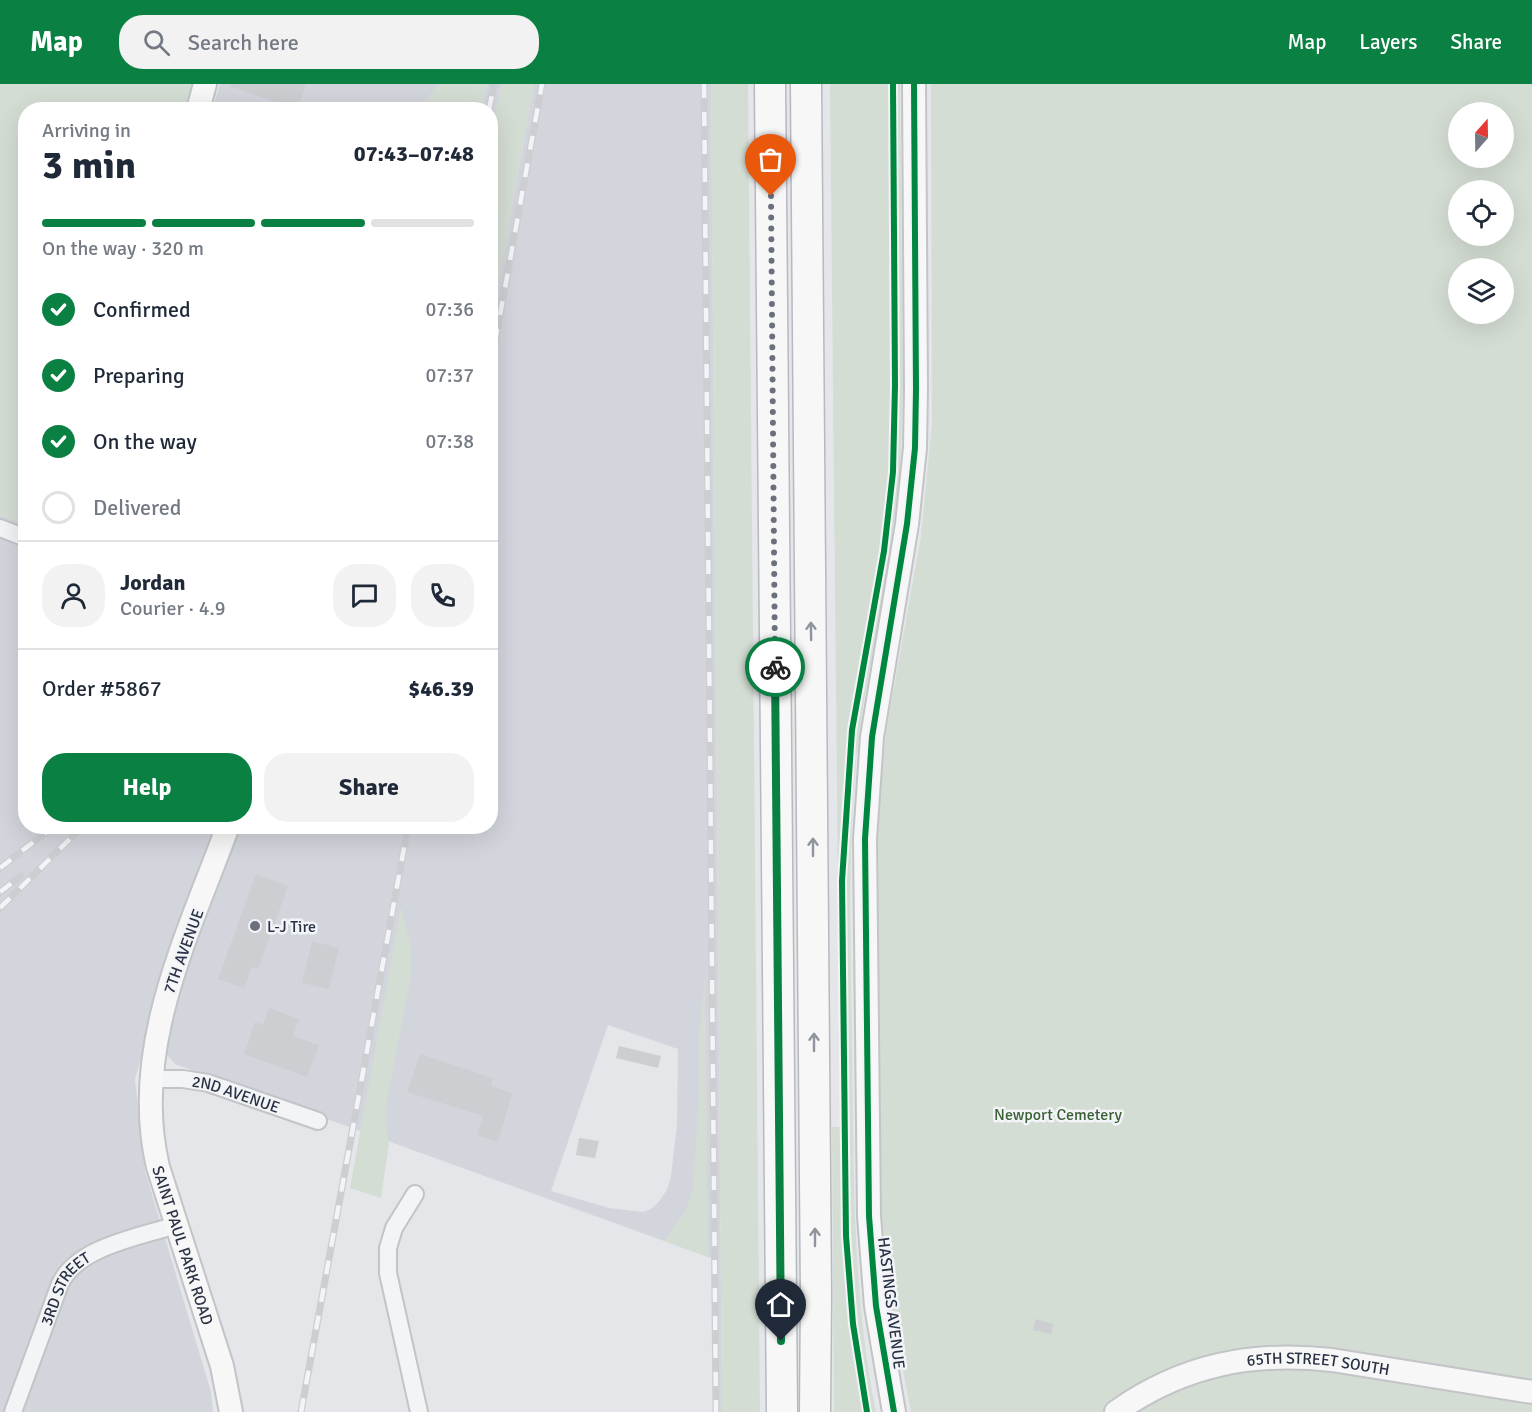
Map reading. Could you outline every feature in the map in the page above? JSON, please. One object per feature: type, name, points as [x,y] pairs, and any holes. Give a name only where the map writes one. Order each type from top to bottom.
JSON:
[{"type":"highway","points":[[770,84],[782,1412]]},
{"type":"highway","points":[[806,84],[815,1412]]},
{"type":"highway","points":[[770,1412],[768,1138],[777,962]]},
{"type":"highway","points":[[816,1296],[825,1325],[828,1412]]},
{"type":"street","points":[[200,102],[206,84]]},
{"type":"street","name":"HASTINGS AVENUE","points":[[894,1412],[880,1334],[870,1252],[867,1185],[865,839],[872,737],[906,534],[915,448],[914,84]]},
{"type":"street","points":[[0,528],[18,535]]},
{"type":"street","name":"7TH AVENUE","points":[[152,1078],[155,1041],[164,1002],[225,834]]},
{"type":"street","name":"2ND AVENUE","points":[[152,1078],[208,1083],[318,1121]]},
{"type":"street","name":"SAINT PAUL PARK ROAD","points":[[152,1078],[150,1094],[153,1142],[158,1167],[222,1366],[231,1412]]},
{"type":"street","points":[[415,1194],[394,1228],[388,1248],[388,1273],[419,1412]]},
{"type":"street","name":"3RD STREET","points":[[13,1412],[58,1290],[71,1267],[99,1250],[177,1225]]},
{"type":"street","name":"65TH STREET SOUTH","points":[[1116,1412],[1156,1387],[1183,1375],[1238,1361],[1269,1357],[1332,1360],[1532,1392]]},
{"type":"shaded area","points":[[0,84],[18,102],[18,834],[212,834],[157,984],[135,1079],[145,1171],[211,1392],[213,1412],[0,1412]]},
{"type":"shaded area","points":[[220,84],[466,84],[451,102],[214,102]]},
{"type":"shaded area","points":[[487,84],[502,84],[498,102],[483,102]]},
{"type":"shaded area","points":[[534,84],[711,84],[722,1412],[716,1412],[714,1259],[175,1064],[166,1054],[173,1014],[237,834],[498,834],[498,285]],"holes":[[[608,1025],[678,1049],[677,1125],[671,1176],[667,1190],[651,1209],[643,1212],[609,1208],[551,1191]]]},
{"type":"green space","points":[[0,84],[195,84],[190,102],[18,102],[18,522],[0,516]]},
{"type":"green space","points":[[439,84],[487,84],[483,102],[424,102]]},
{"type":"green space","points":[[502,84],[534,84],[498,285],[498,102]]},
{"type":"green space","points":[[711,84],[748,84],[760,1412],[722,1412]]},
{"type":"green space","points":[[830,84],[890,84],[893,297],[893,400],[887,503],[880,559],[849,726],[843,789],[838,893]]},
{"type":"green space","points":[[897,84],[900,84],[903,385],[900,474],[888,569],[864,700],[857,754],[853,753],[856,725],[888,548],[896,473],[899,386]]},
{"type":"green space","name":"Newport Cemetery","points":[[931,84],[1532,84],[1532,1384],[1217,1357],[1180,1365],[1156,1374],[1133,1387],[1102,1412],[911,1412],[891,1307],[882,1220],[877,859],[886,732],[921,536],[932,424]]},
{"type":"green space","points":[[852,761],[856,761],[851,834],[850,907],[856,1233],[862,1323],[876,1412],[871,1412],[864,1370],[855,1287],[850,1204],[846,920],[847,840]]},
{"type":"green space","points":[[401,907],[411,947],[411,976],[387,1100],[385,1117],[389,1144],[381,1198],[350,1188]]},
{"type":"green space","points":[[705,976],[708,1257],[664,1241],[686,1210],[693,1188],[699,1097],[699,1039]]},
{"type":"green space","points":[[832,1127],[840,1127],[844,1272],[863,1412],[834,1412]]},
{"type":"green space","points":[[1298,1365],[1532,1401],[1532,1412],[1134,1412],[1161,1394],[1217,1374]]},
{"type":"building","points":[[230,84],[306,84],[300,102],[275,102],[230,86]]},
{"type":"building","name":"L-J Tire","points":[[256,874],[288,886],[258,969],[252,967],[244,988],[218,979]]},
{"type":"building","points":[[312,941],[339,948],[329,989],[302,983]]},
{"type":"building","points":[[269,1008],[299,1019],[293,1036],[319,1045],[307,1077],[244,1054],[255,1022],[263,1025]]},
{"type":"building","points":[[619,1046],[661,1056],[658,1068],[616,1058]]},
{"type":"building","points":[[420,1054],[493,1078],[491,1086],[512,1093],[498,1142],[477,1135],[483,1116],[407,1092]]},
{"type":"building","points":[[579,1138],[599,1141],[595,1158],[576,1155]]},
{"type":"building","points":[[1036,1319],[1053,1324],[1051,1334],[1033,1330]]},
{"type":"railway","points":[[491,102],[494,84]]},
{"type":"railway","points":[[498,326],[542,84]]},
{"type":"railway","points":[[704,84],[716,1412]]},
{"type":"railway","points":[[0,868],[44,834]]},
{"type":"railway","points":[[0,908],[75,834]]},
{"type":"railway","points":[[301,1412],[407,834]]},
{"type":"railway","points":[[0,892],[21,876]]},
{"type":"cycle path","points":[[867,1412],[853,1324],[846,1236],[842,881],[852,730],[884,551],[893,472],[895,385],[893,84]]},
{"type":"cycle path","points":[[894,1412],[876,1306],[869,1216],[865,839],[872,737],[907,524],[915,448],[914,84]]},
{"type":"way so far","points":[[771,196],[775,667]]},
{"type":"place","name":"L-J Tire","points":[[255,926]]},
{"type":"route","points":[[775,667],[781,1341]]}]
